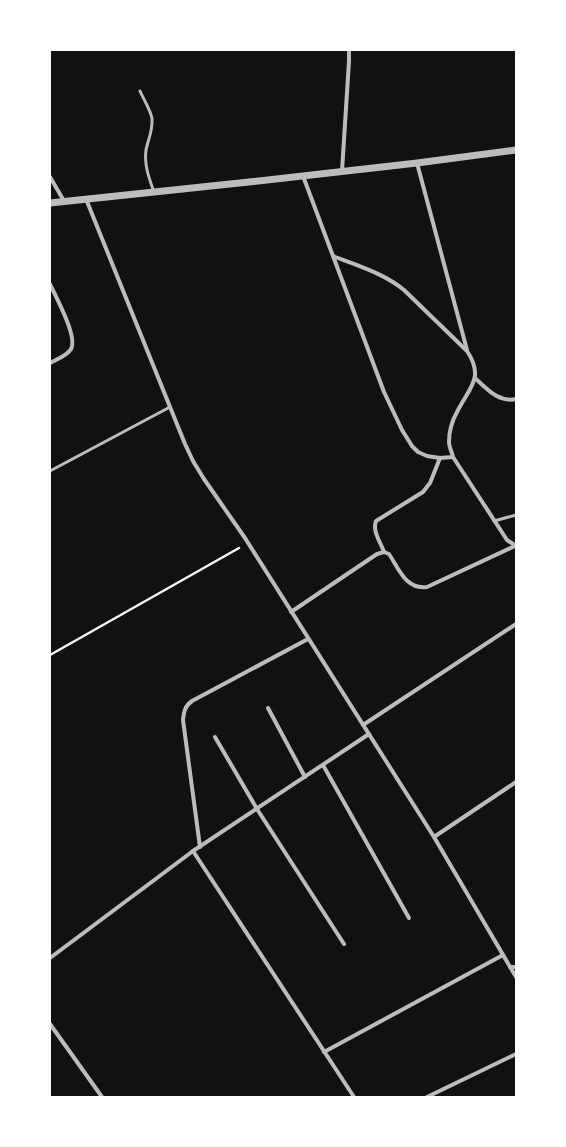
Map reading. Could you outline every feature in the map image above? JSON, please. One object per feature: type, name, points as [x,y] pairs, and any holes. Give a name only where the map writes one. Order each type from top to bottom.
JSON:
[{"type":"street","points":[[342,171],[349,50]]},
{"type":"street","points":[[50,202],[303,176],[516,150]]},
{"type":"street","points":[[417,163],[467,351]]},
{"type":"street","points":[[303,176],[384,392],[402,430],[412,446],[418,452],[427,456],[440,458],[453,457]]},
{"type":"street","points":[[50,177],[64,201]]},
{"type":"street","points":[[86,199],[193,461],[248,543],[434,837],[516,977]]},
{"type":"street","points":[[291,612],[377,554],[384,552],[389,554],[406,581],[413,586],[420,588],[427,587],[515,546],[507,540],[494,521],[453,457],[449,443],[451,426],[456,413],[472,387],[475,378],[476,369],[473,360],[467,351],[393,281],[333,256]]},
{"type":"street","points":[[50,284],[71,331],[73,340],[72,348],[66,354],[50,363]]},
{"type":"street","points":[[475,378],[497,397],[507,400],[516,399]]},
{"type":"street","points":[[384,552],[376,531],[376,521],[423,492],[430,483],[440,458]]},
{"type":"street","points":[[363,725],[516,624]]},
{"type":"street","points":[[200,847],[183,720],[184,711],[187,705],[308,638]]},
{"type":"street","points":[[268,708],[305,776]]},
{"type":"street","points":[[50,958],[194,851],[369,734]]},
{"type":"street","points":[[215,737],[257,809],[344,944]]},
{"type":"street","points":[[323,765],[409,918]]},
{"type":"street","points":[[434,837],[516,782]]},
{"type":"street","points":[[194,851],[354,1097]]},
{"type":"street","points":[[324,1052],[503,955]]},
{"type":"street","points":[[510,966],[516,966]]},
{"type":"street","points":[[50,1024],[102,1097]]},
{"type":"street","points":[[427,1097],[516,1054]]},
{"type":"lane","points":[[140,91],[152,118],[152,131],[145,161],[154,192]]},
{"type":"lane","points":[[50,471],[170,407]]},
{"type":"lane","points":[[494,521],[516,515]]},
{"type":"path","points":[[50,656],[248,543]]}]
